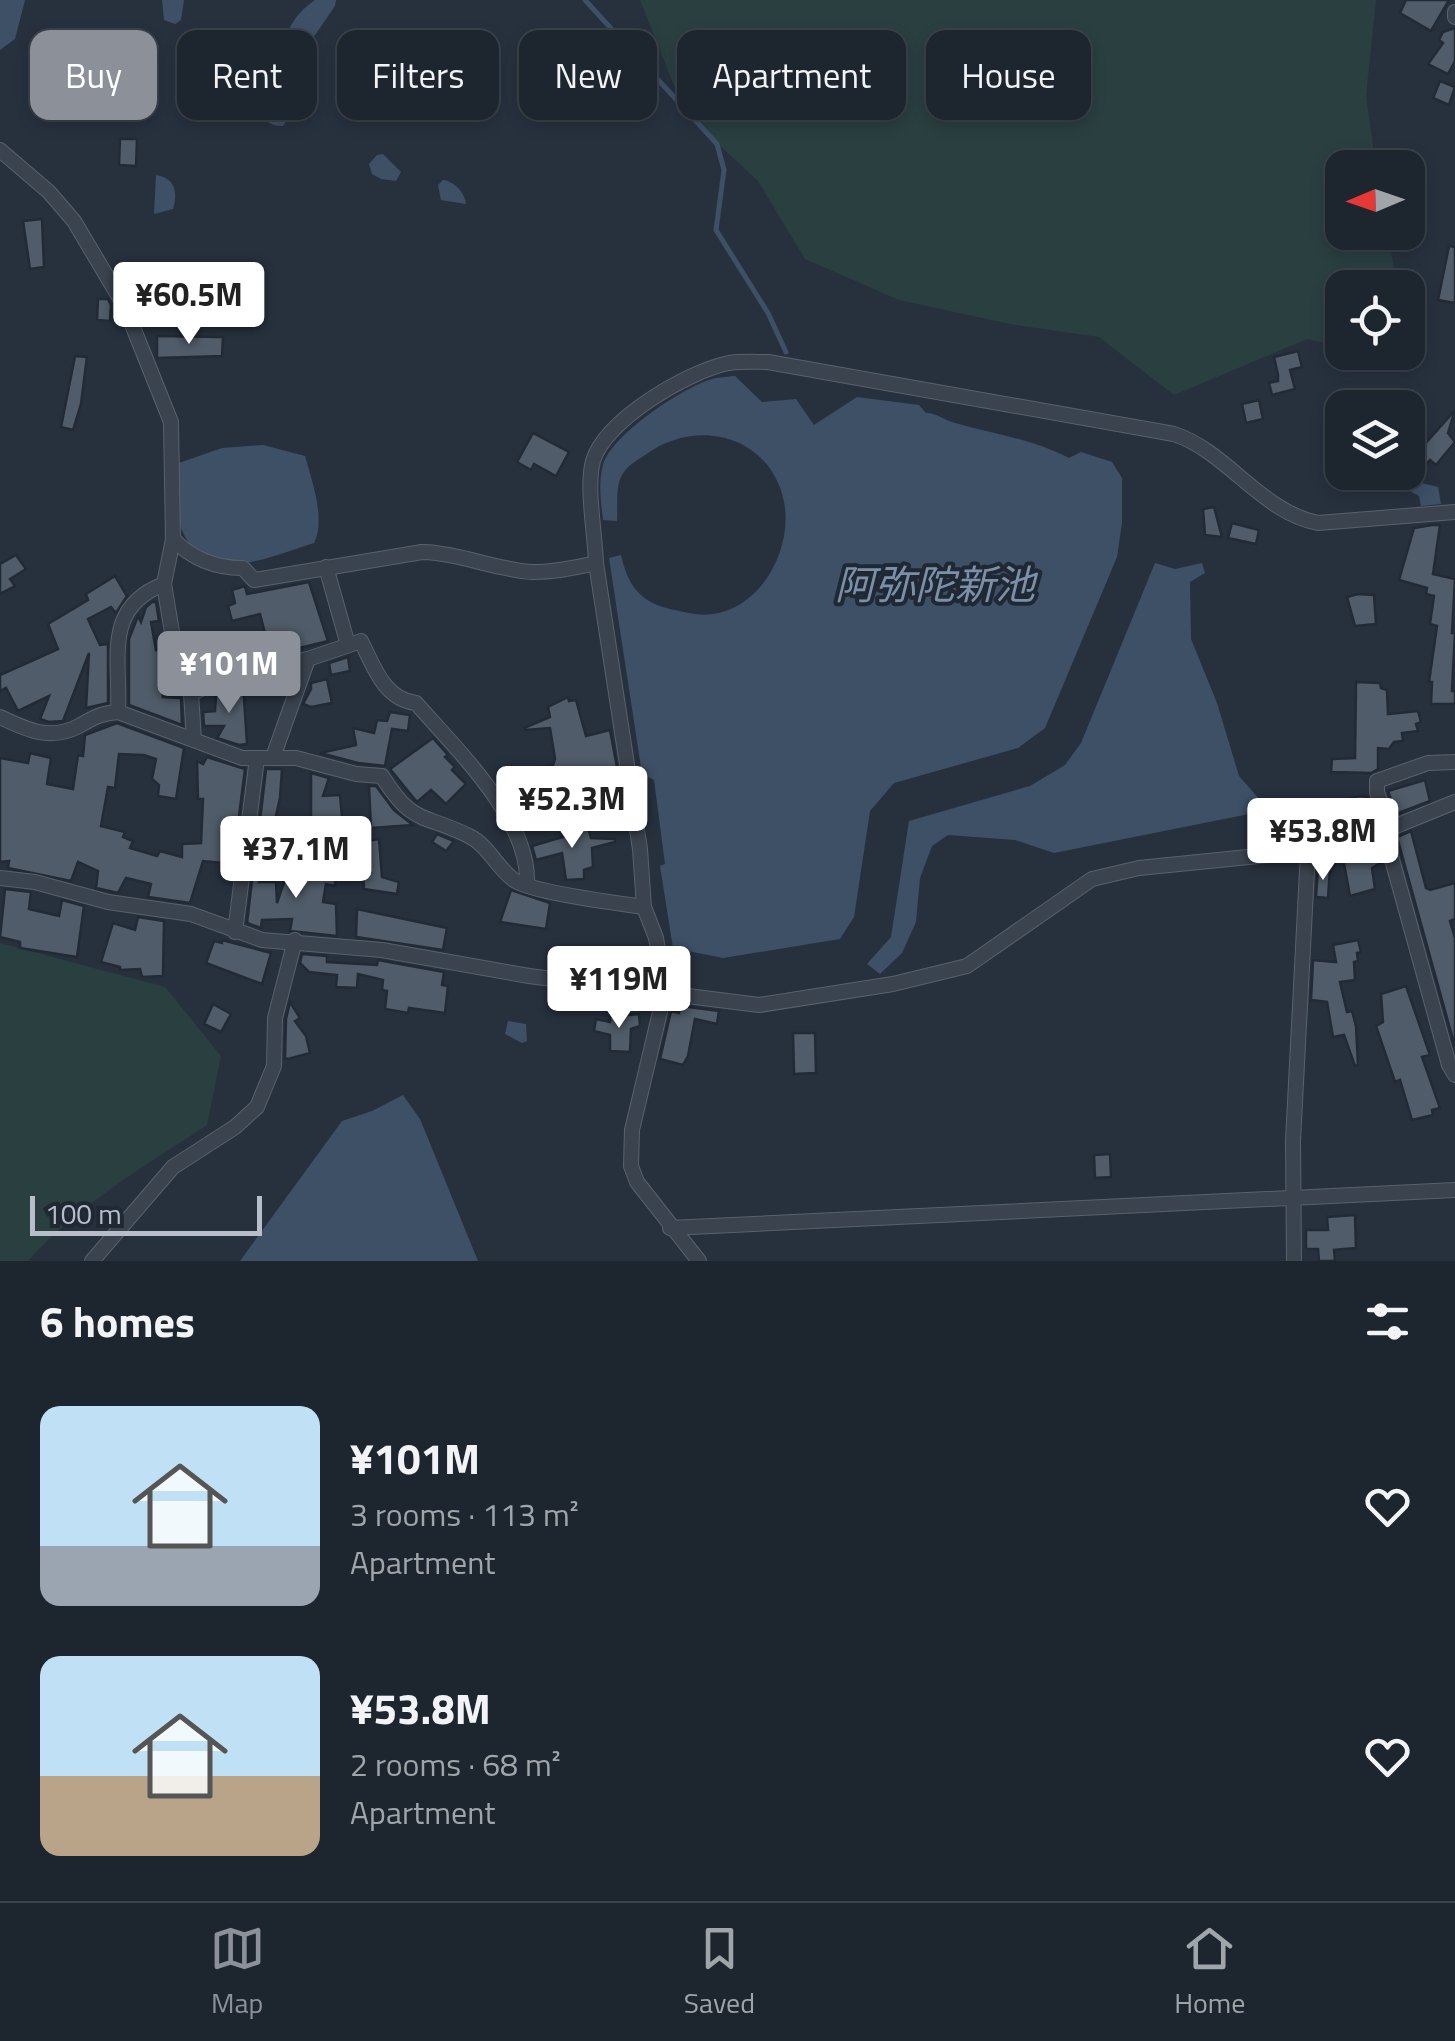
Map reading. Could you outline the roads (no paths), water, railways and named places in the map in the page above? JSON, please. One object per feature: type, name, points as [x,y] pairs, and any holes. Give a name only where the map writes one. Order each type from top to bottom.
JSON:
[{"type":"street","points":[[0,150],[49,192],[74,222],[124,307],[171,422],[173,539],[164,584],[178,668],[182,684],[191,693],[194,740]]},
{"type":"street","points":[[699,1261],[670,1228],[630,1166],[629,1148],[660,1012],[661,990],[656,938],[644,907],[640,849],[596,562],[589,485],[594,458],[610,433],[636,411],[694,374],[730,363],[768,362],[1174,434],[1205,449],[1286,511],[1318,524],[1455,512]]},
{"type":"street","points":[[173,539],[184,551],[205,562],[243,568],[254,580],[422,552],[443,552],[530,572],[561,571],[596,562]]},
{"type":"street","points":[[326,567],[348,645]]},
{"type":"street","points":[[118,712],[120,622],[150,590],[164,584]]},
{"type":"street","points":[[191,693],[243,672],[308,660],[361,641],[382,684],[402,701],[416,703],[486,783],[513,825],[528,868],[528,884]]},
{"type":"street","points":[[273,758],[308,660]]},
{"type":"street","points":[[0,717],[24,728],[56,734],[100,714],[118,712],[220,752],[257,758],[296,758],[356,774],[382,776],[399,804],[424,820],[472,837],[515,881],[644,907]]},
{"type":"street","points":[[235,932],[257,758]]},
{"type":"street","points":[[1455,762],[1428,763],[1378,779],[1377,792],[1426,989],[1455,1075]]},
{"type":"street","points":[[0,878],[35,882],[108,902],[191,914],[262,940],[382,950],[529,976],[760,1005],[893,984],[967,966],[1092,879],[1139,868],[1308,852],[1386,830],[1455,802]]},
{"type":"street","points":[[1294,1261],[1292,1198],[1308,852]]},
{"type":"street","points":[[92,1261],[173,1167],[235,1127],[257,1106],[274,1066],[275,1018],[296,940]]},
{"type":"street","points":[[670,1228],[1455,1190]]},
{"type":"water","points":[[0,0],[25,0],[15,39],[0,50]]},
{"type":"water","points":[[162,0],[184,0],[181,20],[175,24],[164,20]]},
{"type":"water","points":[[315,0],[336,0],[317,32],[289,30]]},
{"type":"water","points":[[266,120],[287,120],[283,126]]},
{"type":"water","points":[[383,154],[401,172],[396,181],[372,174],[369,164]]},
{"type":"water","points":[[156,175],[171,183],[175,197],[173,209],[154,214]]},
{"type":"water","points":[[443,180],[458,188],[466,204],[441,200],[438,185]]},
{"type":"water","name":"阿弥陀新池","points":[[735,376],[762,402],[796,399],[814,425],[857,397],[919,405],[926,413],[1026,441],[1069,458],[1081,452],[1112,462],[1122,478],[1122,523],[1117,557],[1045,728],[1018,748],[894,783],[870,811],[854,917],[840,939],[723,958],[673,948],[660,866],[665,864],[654,780],[642,774],[609,558],[621,555],[632,585],[645,598],[663,607],[699,614],[731,609],[746,600],[771,572],[784,538],[784,502],[764,461],[729,439],[708,435],[665,443],[629,466],[618,485],[617,521],[603,520],[600,486],[609,453],[633,427],[699,384]]},
{"type":"water","points":[[263,445],[305,456],[318,512],[314,543],[266,559],[237,563],[201,554],[182,531],[178,515],[179,463],[222,448]]},
{"type":"water","points":[[1425,484],[1438,487],[1441,504],[1421,506],[1419,496],[1408,490],[1425,490]]},
{"type":"water","points":[[1155,563],[1175,569],[1202,563],[1205,573],[1190,582],[1191,639],[1217,703],[1239,776],[1260,800],[1264,811],[1054,853],[1015,840],[948,835],[932,846],[920,878],[916,922],[902,953],[880,974],[867,964],[891,937],[909,821],[1030,786],[1065,765],[1081,743]]},
{"type":"water","points":[[508,1021],[526,1024],[527,1041],[522,1043],[505,1034]]},
{"type":"water","points":[[403,1095],[420,1119],[478,1261],[240,1261],[342,1121]]},
{"type":"waterway","points":[[585,0],[717,144],[724,170],[716,230],[768,313],[786,352]]}]
